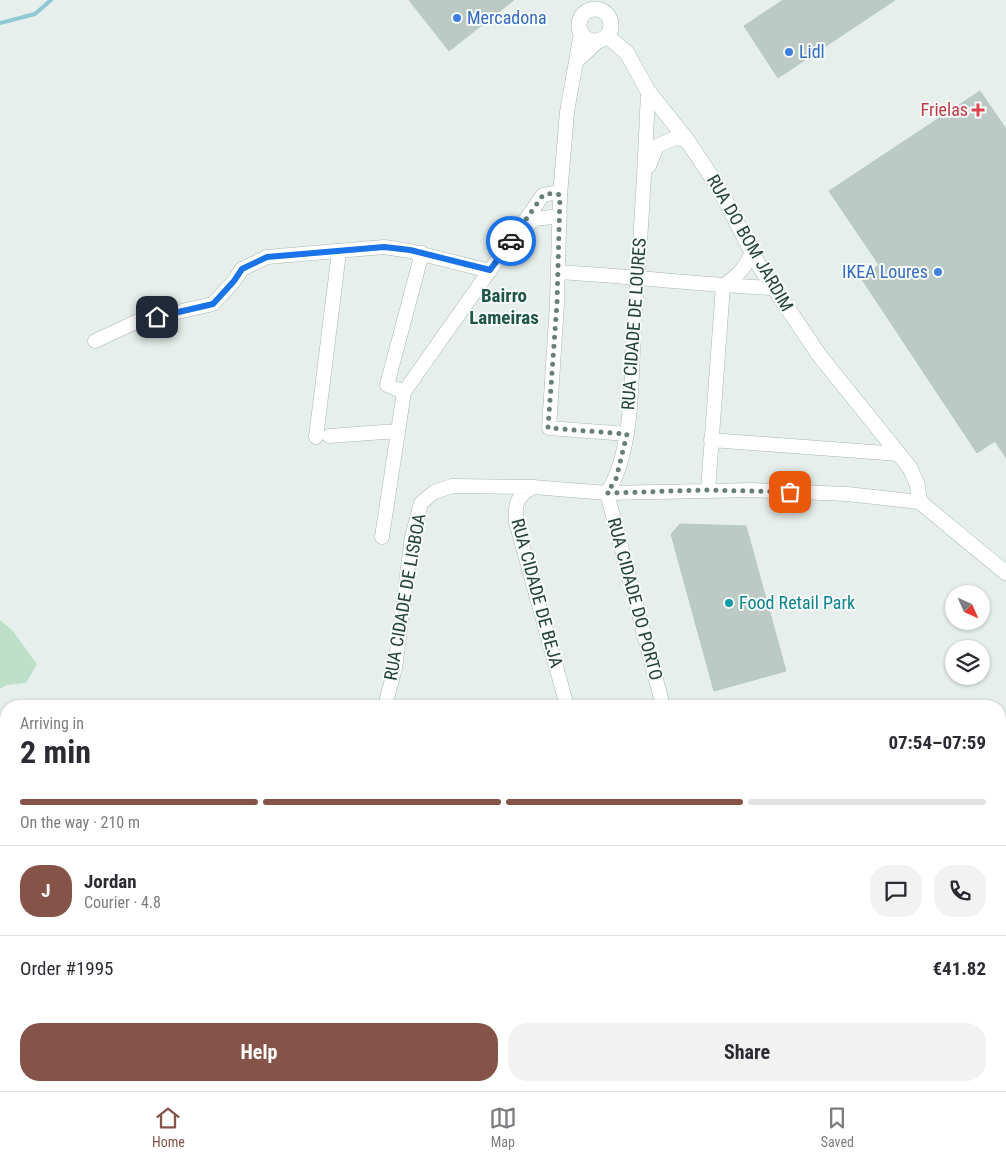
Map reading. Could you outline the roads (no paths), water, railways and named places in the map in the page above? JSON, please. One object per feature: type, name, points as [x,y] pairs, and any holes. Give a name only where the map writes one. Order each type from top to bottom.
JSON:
[{"type":"street","points":[[577,61],[603,38],[612,26],[611,20],[595,4],[584,13],[579,22],[581,33],[567,112],[560,195],[558,272],[548,428],[627,434]]},
{"type":"street","name":"RUA DO BOM JARDIM","points":[[581,33],[588,40],[603,38],[627,53],[648,91],[687,140],[719,188],[773,288],[819,355],[910,468],[918,484],[920,502]]},
{"type":"street","points":[[645,181],[648,91]]},
{"type":"street","points":[[645,181],[652,155],[657,146],[675,138],[687,140]]},
{"type":"street","name":"RUA CIDADE DE LOURES","points":[[607,493],[616,479],[627,434],[645,181]]},
{"type":"street","points":[[382,536],[404,392],[543,195],[553,193],[560,195]]},
{"type":"street","points":[[518,232],[535,219],[560,216]]},
{"type":"street","points":[[95,341],[138,320],[213,304],[242,269],[260,259],[298,253],[339,252],[384,247],[490,270]]},
{"type":"street","points":[[339,252],[322,436],[398,431]]},
{"type":"street","points":[[723,286],[738,276],[746,266],[752,252]]},
{"type":"street","points":[[404,392],[387,385],[422,254]]},
{"type":"street","points":[[558,272],[638,276],[723,286],[773,288]]},
{"type":"street","points":[[708,490],[723,286]]},
{"type":"street","points":[[711,440],[899,454]]},
{"type":"street","name":"RUA CIDADE DE LISBOA","points":[[387,700],[395,668],[412,537],[421,503],[434,492],[452,486],[534,487],[607,493],[708,490],[847,494],[920,502]]},
{"type":"street","name":"RUA CIDADE DE BEJA","points":[[534,487],[523,494],[515,505],[516,522],[565,700]]},
{"type":"street","name":"RUA CIDADE DO PORTO","points":[[607,493],[661,700]]},
{"type":"street","points":[[920,502],[1006,573]]},
{"type":"waterway","points":[[0,23],[35,14],[51,0]]},
{"type":"place","name":"Mercadona","points":[[457,18]]},
{"type":"place","name":"Lidl","points":[[789,52]]},
{"type":"place","name":"Frielas","points":[[978,110]]},
{"type":"place","name":"IKEA Loures","points":[[938,272]]},
{"type":"place","name":"Food Retail Park","points":[[729,603]]},
{"type":"district","name":"Bairro Lameiras","points":[[504,306]]}]
